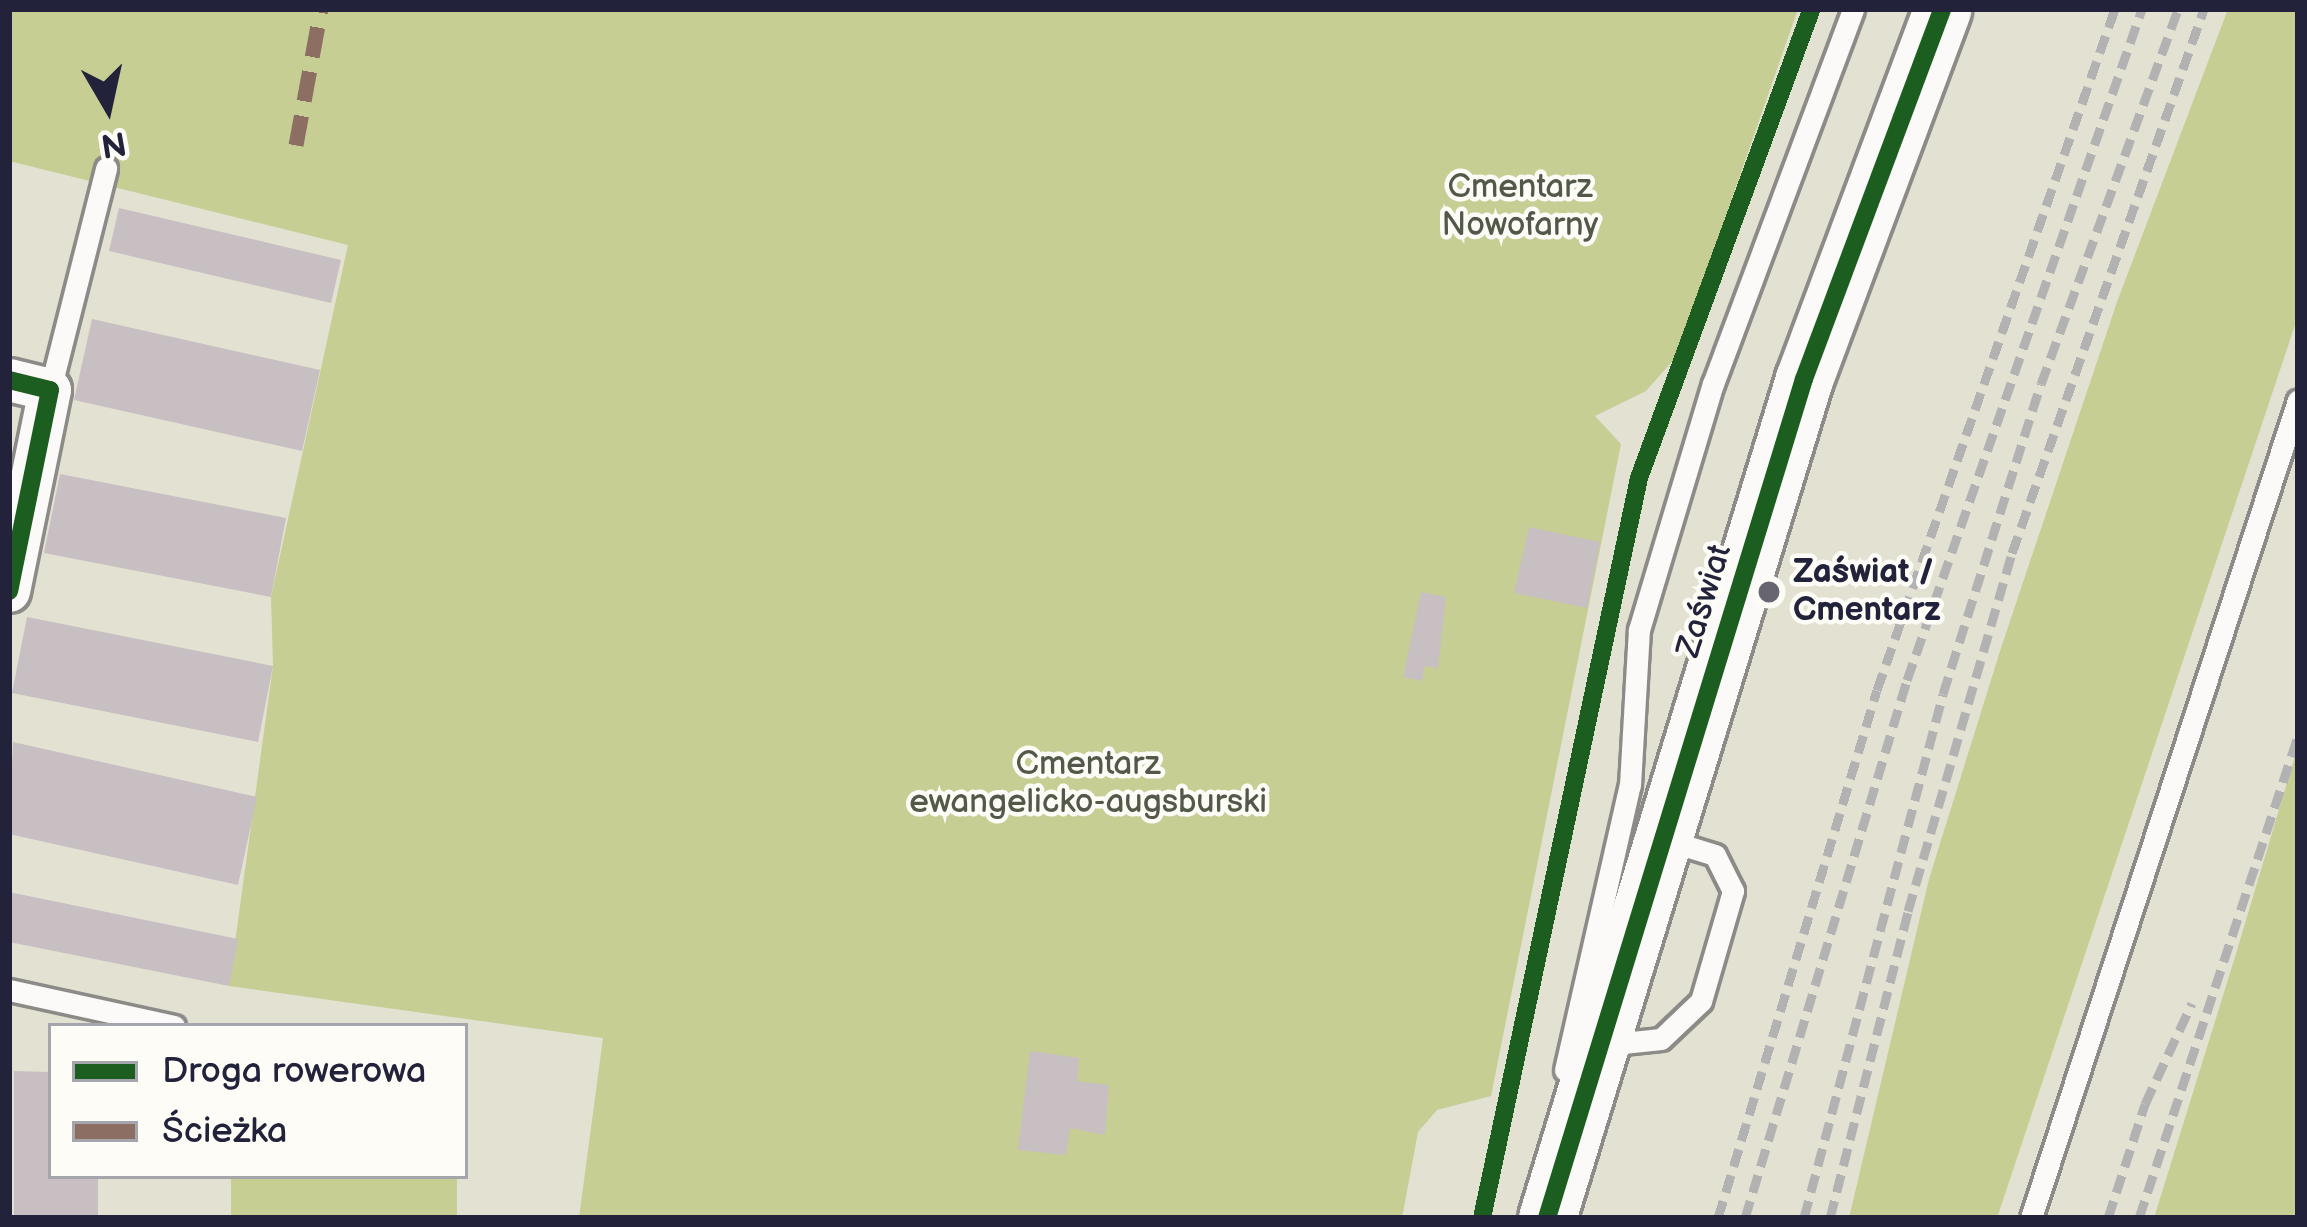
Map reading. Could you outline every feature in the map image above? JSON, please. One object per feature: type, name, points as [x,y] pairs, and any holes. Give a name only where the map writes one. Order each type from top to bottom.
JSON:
[{"type":"street","name":"Zaświat","points":[[1547,1218],[1853,233],[1942,9]]},
{"type":"street","points":[[9,591],[29,385]]},
{"type":"lane","points":[[1560,1088],[1630,785],[1639,630],[1713,383],[1853,9]]},
{"type":"lane","points":[[29,385],[106,168]]},
{"type":"lane","points":[[2031,1218],[2298,400]]},
{"type":"lane","points":[[1598,1046],[1661,1039],[1701,1001],[1733,891],[1715,855],[1662,838]]},
{"type":"lane","points":[[9,990],[160,1023]]},
{"type":"green space","points":[[9,9],[1798,9],[1677,356],[1646,391],[1595,416],[1621,444],[1491,1096],[1437,1110],[1418,1132],[1402,1218],[579,1218],[603,1038],[229,986],[273,666],[271,597],[348,245],[9,161]]},
{"type":"green space","points":[[2228,9],[2298,9],[2295,325],[1997,1218],[1849,1218],[1929,879],[2001,648],[2117,302]]},
{"type":"green space","points":[[2298,746],[2298,1218],[2154,1218],[2235,957]]},
{"type":"green space","points":[[231,1179],[457,1179],[457,1218],[231,1218]]},
{"type":"building","points":[[119,208],[341,260],[331,303],[109,251]]},
{"type":"building","points":[[92,319],[320,370],[302,451],[74,400]]},
{"type":"building","points":[[60,474],[286,518],[271,597],[44,553]]},
{"type":"building","points":[[1529,527],[1600,542],[1587,608],[1514,593]]},
{"type":"building","points":[[1421,592],[1446,597],[1438,668],[1425,666],[1422,681],[1403,677]]},
{"type":"building","points":[[27,617],[273,666],[258,742],[12,693]]},
{"type":"building","points":[[13,742],[257,797],[238,885],[9,834]]},
{"type":"building","points":[[9,892],[238,939],[229,986],[9,942]]},
{"type":"building","points":[[1030,1051],[1079,1058],[1077,1081],[1109,1085],[1105,1135],[1070,1128],[1066,1155],[1018,1150]]},
{"type":"building","points":[[14,1071],[48,1072],[48,1179],[98,1179],[98,1218],[14,1218]]},
{"type":"railway","points":[[1718,1218],[1877,690],[2115,9]]},
{"type":"railway","points":[[1745,1218],[1907,680],[2142,9]]},
{"type":"railway","points":[[1804,1218],[1943,694],[2041,384],[2178,9]]},
{"type":"railway","points":[[1830,1218],[1908,911],[2012,553],[2204,9]]},
{"type":"railway","points":[[2139,1218],[2298,736]]},
{"type":"railway","points":[[2108,1218],[2145,1104],[2192,1003]]},
{"type":"marked path","points":[[296,145],[321,9]]},
{"type":"cycle path","points":[[1482,1218],[1639,478],[1812,9]]},
{"type":"cycle path","points":[[1547,1218],[1804,379],[1942,9]]},
{"type":"cycle path","points":[[9,380],[50,390],[9,591]]},
{"type":"place","name":"Zaświat / Cmentarz","points":[[1769,592]]},
{"type":"park label","name":"Cmentarz Nowofarny","points":[[1520,207]]},
{"type":"park label","name":"Cmentarz ewangelicko-augsburski","points":[[1088,784]]}]
